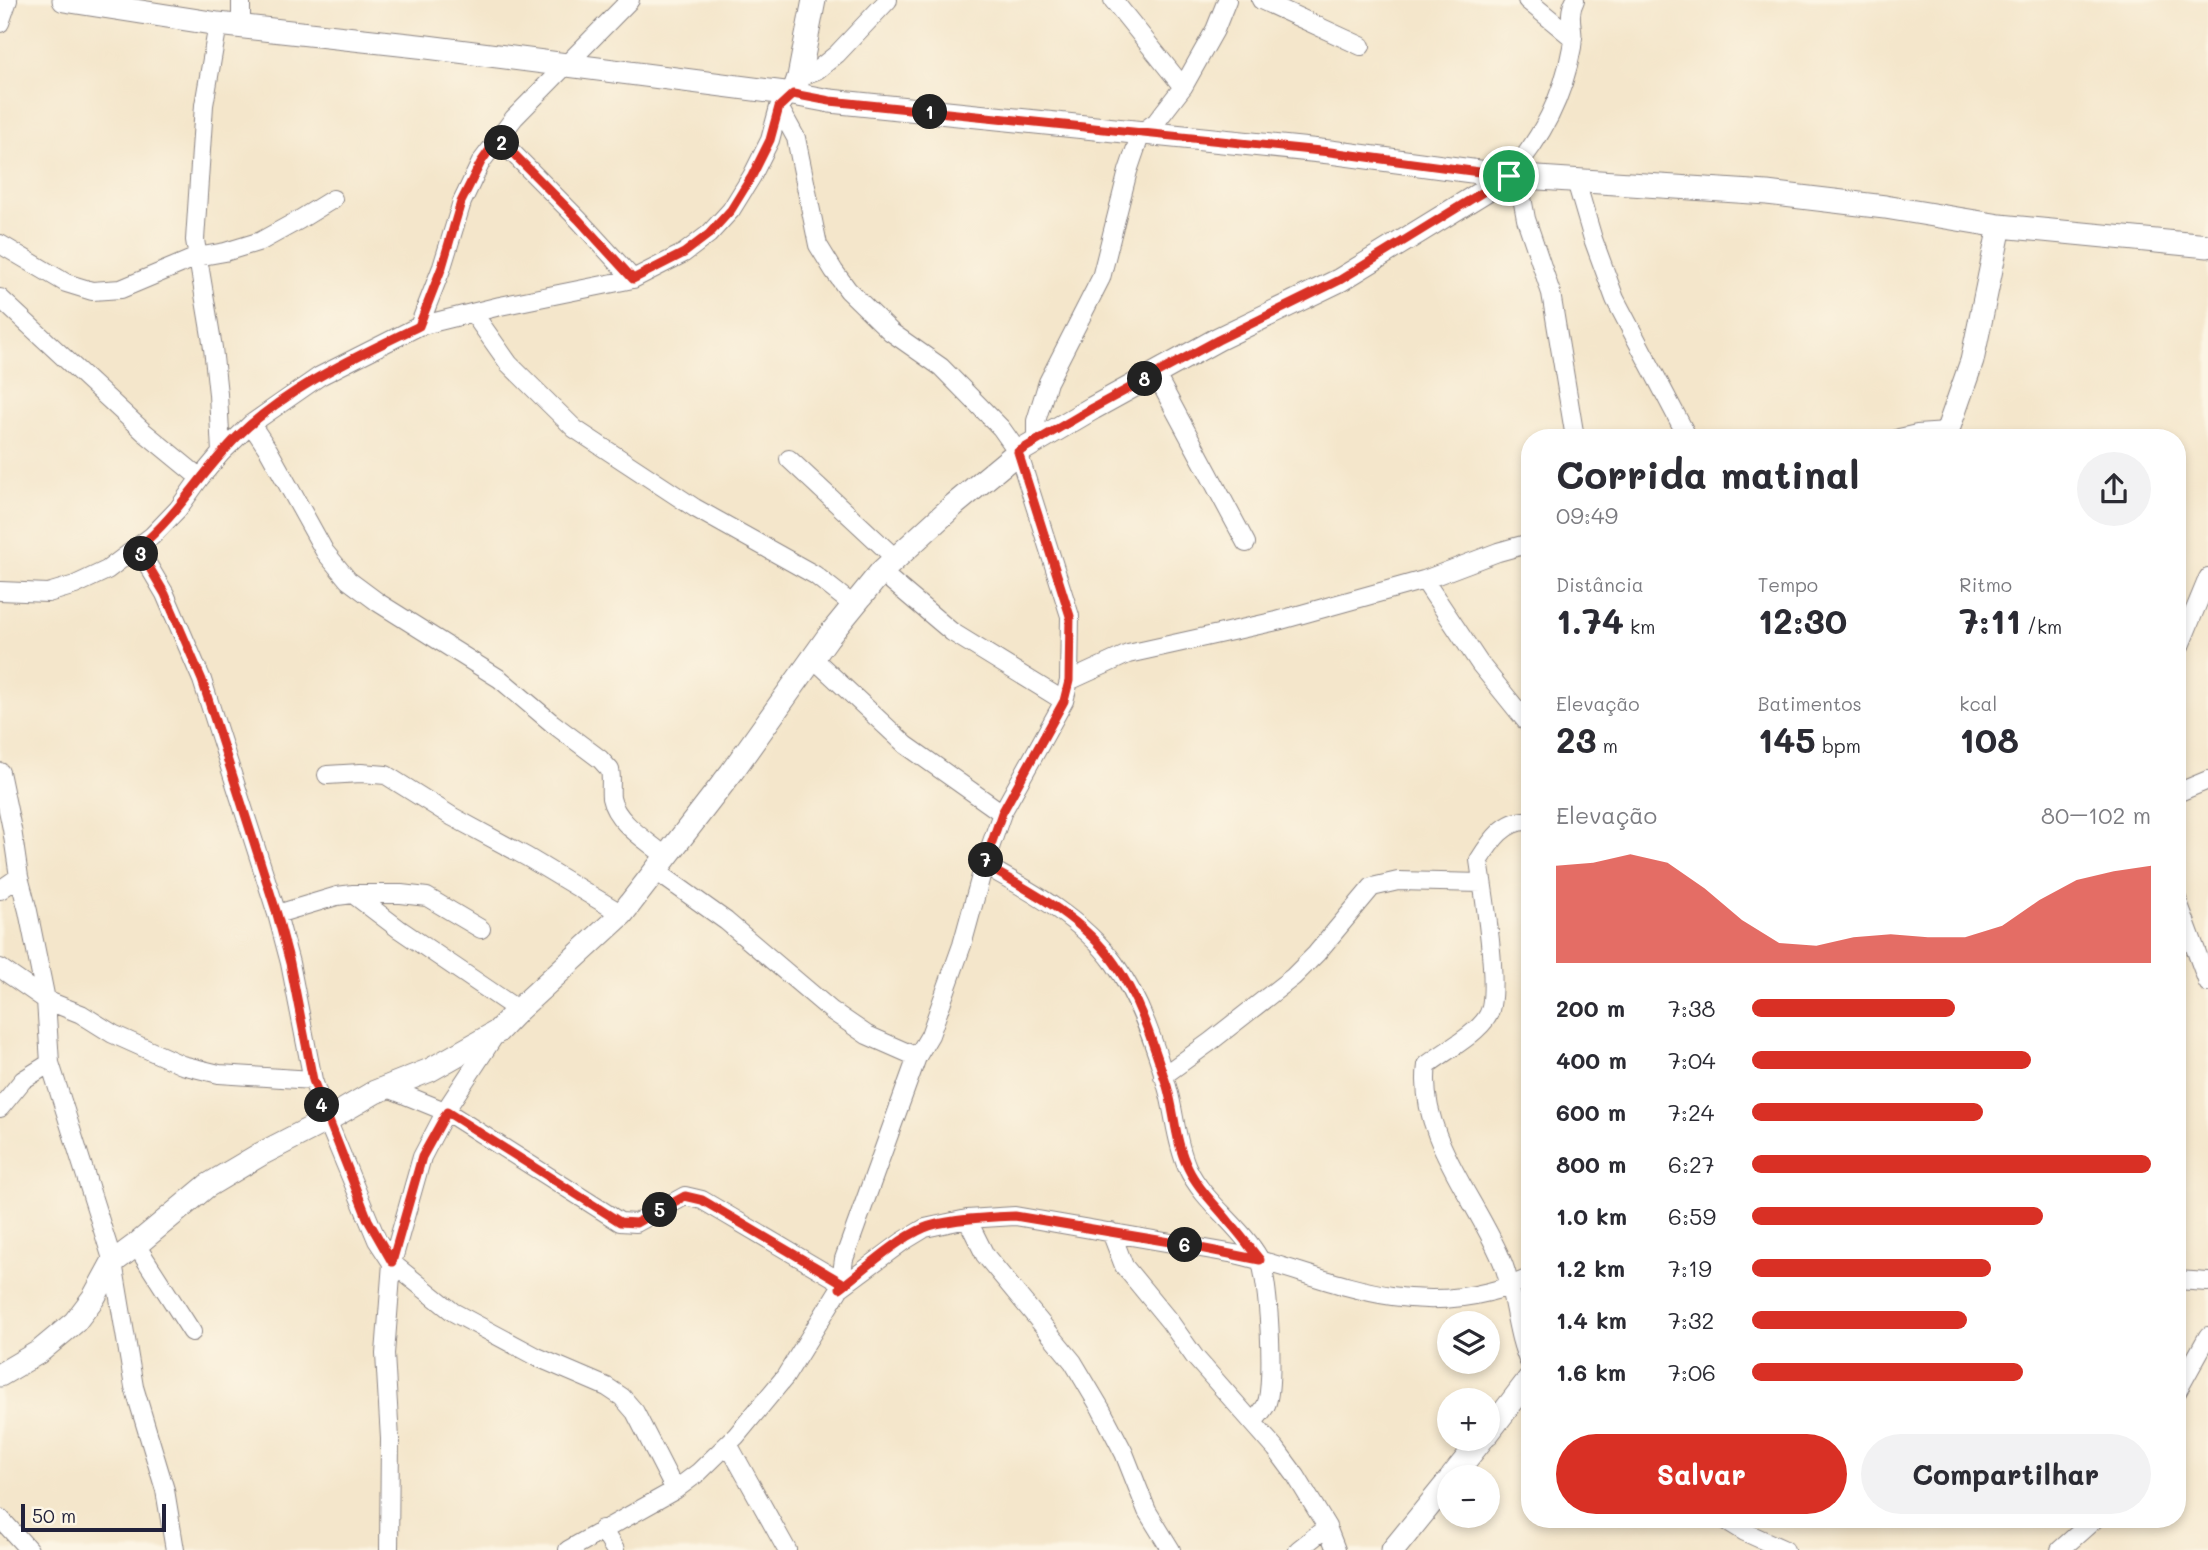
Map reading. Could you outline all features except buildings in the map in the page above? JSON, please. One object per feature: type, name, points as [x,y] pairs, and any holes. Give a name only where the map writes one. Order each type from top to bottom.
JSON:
[{"type":"street","points":[[0,23],[8,0]]},
{"type":"street","points":[[64,0],[218,24],[791,92],[830,101],[1330,152],[1513,176],[1780,194],[1885,207],[2000,226],[2208,246]]},
{"type":"street","points":[[241,0],[241,26]]},
{"type":"street","points":[[419,326],[442,267],[461,202],[481,162],[498,138],[565,64],[630,0]]},
{"type":"street","points":[[0,591],[48,593],[75,585],[107,569],[138,548],[178,509],[221,453],[251,424],[320,376],[419,326],[633,279],[684,253],[709,234],[731,210],[752,176],[791,92],[814,0]]},
{"type":"street","points":[[791,92],[837,54],[888,0]]},
{"type":"street","points":[[1113,0],[1183,87]]},
{"type":"street","points":[[568,1550],[675,1490],[699,1472],[728,1444],[785,1377],[841,1285],[848,1247],[917,1057],[930,1035],[1002,813],[1064,701],[1069,681],[1070,616],[1027,446],[1048,382],[1101,278],[1141,133],[1156,122],[1183,87],[1215,30],[1227,0]]},
{"type":"street","points":[[1261,0],[1360,46]]},
{"type":"street","points":[[1527,0],[1573,38]]},
{"type":"street","points":[[389,1550],[390,1439],[385,1354],[392,1262],[422,1157],[449,1105],[496,1032],[622,914],[731,773],[853,605],[888,565],[954,505],[1027,446],[1155,373],[1340,280],[1513,176],[1530,152],[1557,103],[1567,76],[1573,38],[1569,11],[1575,0]]},
{"type":"street","points":[[218,24],[203,118],[195,240],[213,348],[221,453]]},
{"type":"street","points":[[791,92],[796,138],[818,245],[834,271],[848,290],[891,332],[941,368],[1001,428],[1027,446]]},
{"type":"street","points":[[498,138],[633,279]]},
{"type":"street","points":[[1513,176],[1551,293],[1574,429]]},
{"type":"street","points":[[1576,181],[1615,299],[1683,429]]},
{"type":"street","points":[[0,244],[66,283],[92,291],[121,289],[197,257],[261,241],[333,199]]},
{"type":"street","points":[[1948,429],[1972,361],[2000,226]]},
{"type":"street","points":[[0,298],[135,424],[200,478]]},
{"type":"street","points":[[473,313],[509,364],[575,429],[695,508],[815,575],[853,605]]},
{"type":"street","points":[[1155,373],[1246,543]]},
{"type":"street","points":[[251,424],[325,552],[348,580],[379,603],[500,679],[600,759],[610,770],[611,799],[617,812],[693,899],[726,921],[832,1012],[867,1035],[917,1057]]},
{"type":"street","points":[[789,459],[953,632],[1064,701]]},
{"type":"street","points":[[1069,681],[1128,654],[1277,621],[1424,580],[1521,546]]},
{"type":"street","points":[[138,548],[165,594],[202,680],[277,914],[290,963],[313,1080],[368,1220],[392,1262],[453,1312],[537,1357],[622,1396],[635,1412],[675,1490]]},
{"type":"street","points":[[2186,631],[2208,578]]},
{"type":"street","points":[[1424,580],[1480,664],[1521,715]]},
{"type":"street","points":[[814,659],[906,745],[1002,813]]},
{"type":"street","points":[[0,772],[19,877],[46,1000],[50,1063],[113,1262],[134,1387],[166,1490],[175,1550]]},
{"type":"street","points":[[327,775],[386,775],[453,817],[527,857],[622,914]]},
{"type":"street","points":[[2186,789],[2208,780]]},
{"type":"street","points":[[1521,820],[1499,832],[1479,860],[1491,966],[1493,994],[1490,1013],[1474,1031],[1427,1065],[1425,1081],[1434,1122],[1452,1170],[1490,1238],[1511,1286],[1521,1327]]},
{"type":"street","points":[[984,865],[1020,885],[1086,930],[1115,964],[1138,1005],[1163,1076],[1187,1167],[1201,1189],[1260,1260],[1270,1325],[1271,1366],[1266,1405],[1253,1422]]},
{"type":"street","points":[[0,890],[19,877]]},
{"type":"street","points":[[1163,1076],[1293,977],[1316,954],[1372,887],[1398,881],[1482,883]]},
{"type":"street","points":[[277,914],[337,896],[353,894],[427,897],[481,929]]},
{"type":"street","points":[[353,894],[399,929],[518,1010]]},
{"type":"street","points":[[2186,924],[2208,984]]},
{"type":"street","points":[[0,968],[46,1000],[81,1014],[113,1034],[182,1065],[219,1074],[313,1080]]},
{"type":"street","points":[[0,1375],[39,1352],[75,1322],[94,1297],[113,1262],[207,1186],[375,1092],[430,1070],[496,1032]]},
{"type":"street","points":[[0,1108],[23,1080],[50,1063]]},
{"type":"street","points":[[388,1088],[447,1112],[620,1222],[636,1223],[685,1196],[692,1197],[702,1200],[841,1285]]},
{"type":"street","points":[[841,1285],[925,1228],[967,1219],[1015,1216],[1260,1260],[1369,1293],[1400,1299],[1471,1296],[1521,1282]]},
{"type":"street","points":[[967,1219],[985,1255],[1073,1362],[1124,1453],[1147,1511],[1171,1550]]},
{"type":"street","points":[[1111,1232],[1124,1266],[1194,1356],[1276,1449],[1296,1476],[1327,1527],[1336,1550]]},
{"type":"street","points":[[136,1245],[192,1332]]},
{"type":"street","points":[[2186,1281],[2208,1282]]},
{"type":"street","points":[[2186,1376],[2208,1336]]},
{"type":"street","points":[[1500,1417],[1521,1390]]},
{"type":"street","points":[[728,1444],[787,1550]]},
{"type":"street","points":[[1461,1465],[1473,1451]]},
{"type":"street","points":[[1393,1550],[1437,1495]]},
{"type":"street","points":[[0,1518],[29,1550]]},
{"type":"street","points":[[1298,1550],[1327,1527]]},
{"type":"street","points":[[1754,1528],[1785,1550]]},
{"type":"street","points":[[2060,1550],[2085,1528]]},
{"type":"street","points":[[603,1530],[615,1550]]},
{"type":"route","points":[[793,94],[830,101],[1330,152],[1509,176],[1340,280],[1218,340],[1018,452],[1070,616],[1069,681],[1064,701],[1002,813],[984,865],[1020,885],[1086,930],[1115,964],[1138,1005],[1154,1047],[1187,1167],[1201,1189],[1260,1260],[1015,1216],[990,1217],[925,1228],[840,1288],[841,1282],[702,1200],[692,1197],[685,1196],[636,1223],[620,1222],[447,1112],[422,1157],[392,1262],[377,1240],[368,1220],[313,1080],[290,963],[277,914],[202,680],[165,594],[138,548],[178,509],[221,453],[251,424],[320,376],[419,326],[442,267],[461,202],[481,162],[498,138],[633,279],[684,253],[709,234],[731,210],[770,140],[779,107],[793,94]]}]
